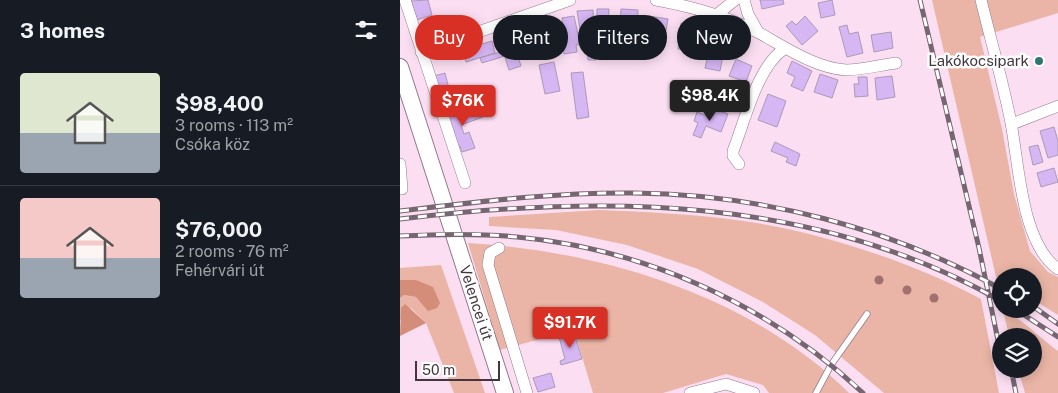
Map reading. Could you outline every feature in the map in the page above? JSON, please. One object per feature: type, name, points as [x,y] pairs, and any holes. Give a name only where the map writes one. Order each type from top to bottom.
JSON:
[{"type":"main road","name":"Velencei út","points":[[400,67],[505,393]]},
{"type":"street","points":[[405,0],[415,32]]},
{"type":"street","points":[[483,30],[570,0]]},
{"type":"street","points":[[656,0],[712,15]]},
{"type":"street","points":[[717,15],[735,0]]},
{"type":"street","points":[[744,0],[748,14],[758,32]]},
{"type":"street","points":[[981,0],[1012,124],[1021,190],[1040,248],[1051,264],[1058,270]]},
{"type":"street","points":[[751,29],[784,49],[835,68],[848,70],[896,63]]},
{"type":"street","points":[[739,164],[732,156],[733,150],[758,86],[767,64],[784,49]]},
{"type":"street","points":[[424,60],[465,183]]},
{"type":"street","points":[[1012,124],[1058,106]]},
{"type":"street","points":[[400,164],[402,189]]},
{"type":"street","name":"Velencei út","points":[[499,248],[490,253],[488,265],[528,393]]},
{"type":"street","points":[[690,393],[726,384],[754,393]]},
{"type":"lane","points":[[816,393],[831,365],[867,314]]},
{"type":"shaded area","points":[[932,0],[1058,0],[1058,13],[980,37],[1002,129],[1014,194],[1030,251],[1048,272],[1058,277],[1058,315],[1042,305],[1042,268],[994,268]]},
{"type":"shaded area","points":[[599,210],[689,215],[803,232],[865,250],[927,273],[981,299],[992,356],[992,378],[996,378],[999,393],[884,393],[815,335],[763,302],[698,269],[627,245],[556,230],[489,226],[489,217]]},
{"type":"shaded area","points":[[468,243],[571,256],[622,268],[673,285],[721,305],[768,330],[810,359],[849,393],[769,393],[763,385],[726,374],[663,393],[593,393],[574,330],[500,350]]},
{"type":"shaded area","points":[[441,265],[485,393],[454,393],[426,323],[411,308],[400,320],[400,298],[404,295],[416,297],[416,280],[400,280],[400,268]]},
{"type":"shaded area","points":[[400,280],[416,280],[433,287],[440,303],[437,308],[428,311],[416,297],[404,295],[400,298]]},
{"type":"shaded area","points":[[405,304],[426,323],[400,336],[401,308]]},
{"type":"shaded area","points":[[1005,318],[1016,318],[1029,328],[1007,328]]},
{"type":"shaded area","points":[[1042,339],[1058,351],[1058,393],[1025,393],[1021,378],[1042,378]]},
{"type":"building","points":[[428,0],[432,15],[415,15],[411,1]]},
{"type":"building","points":[[760,0],[783,0],[784,4],[762,9]]},
{"type":"building","points":[[832,0],[835,15],[821,18],[818,3]]},
{"type":"building","points":[[597,9],[609,9],[609,15],[597,15]]},
{"type":"building","points":[[621,9],[638,10],[638,15],[621,15]]},
{"type":"building","points":[[593,10],[593,15],[578,15],[578,17],[577,11]]},
{"type":"building","points":[[574,16],[578,44],[576,45],[577,52],[568,53],[568,17]]},
{"type":"building","points":[[805,16],[818,31],[802,45],[786,26],[792,21],[796,25]]},
{"type":"building","points":[[847,25],[849,34],[858,32],[863,53],[847,57],[839,27]]},
{"type":"building","points":[[891,32],[893,48],[874,52],[871,35]]},
{"type":"building","points":[[492,41],[493,54],[483,57],[483,44]]},
{"type":"building","points":[[493,54],[493,60],[482,63],[481,60],[483,60],[483,57]]},
{"type":"building","points":[[506,60],[519,60],[521,66],[509,70]]},
{"type":"building","points":[[707,60],[722,60],[720,71],[705,68]]},
{"type":"building","points":[[736,60],[752,66],[746,82],[729,76]]},
{"type":"building","points":[[792,61],[812,71],[803,91],[791,86],[795,77],[787,73]]},
{"type":"building","points":[[554,62],[560,91],[545,94],[539,65]]},
{"type":"building","points":[[583,72],[589,117],[577,119],[571,73]]},
{"type":"building","points":[[445,73],[449,89],[439,92],[434,76]]},
{"type":"building","points":[[820,74],[838,80],[832,98],[814,92]]},
{"type":"building","points":[[892,76],[895,97],[877,100],[875,78]]},
{"type":"building","points":[[858,77],[867,77],[868,96],[855,97],[854,84],[859,84]]},
{"type":"building","points":[[479,87],[482,94],[448,108],[445,99]]},
{"type":"building","points":[[717,93],[743,102],[740,112],[713,103]]},
{"type":"building","points":[[768,94],[786,101],[777,127],[758,120]]},
{"type":"building","points":[[479,105],[483,117],[461,125],[464,134],[469,132],[475,148],[462,152],[460,146],[456,148],[445,116]]},
{"type":"building","points":[[711,108],[728,114],[721,132],[706,126],[701,138],[693,135],[698,123],[694,121],[697,112],[707,116]]},
{"type":"building","points":[[1054,127],[1058,141],[1058,155],[1048,158],[1040,131]]},
{"type":"building","points":[[775,142],[800,154],[796,166],[786,162],[788,158],[771,151]]},
{"type":"building","points":[[1038,145],[1043,162],[1033,165],[1029,147]]},
{"type":"building","points":[[1054,168],[1058,182],[1041,187],[1037,173]]},
{"type":"building","points":[[574,333],[582,359],[561,365],[560,361],[565,359],[559,337]]},
{"type":"building","points":[[551,373],[555,387],[538,392],[533,378]]},
{"type":"railway","points":[[920,0],[979,248],[995,328]]},
{"type":"railway","points":[[400,211],[517,198],[604,193],[681,195],[729,200],[824,218],[870,232],[915,248],[959,267],[992,284]]},
{"type":"railway","points":[[400,219],[477,211],[555,206],[632,206],[708,211],[784,222],[858,240],[931,266],[992,296]]},
{"type":"railway","points":[[400,236],[458,234],[517,237],[565,244],[612,254],[658,268],[703,286],[746,308],[787,333],[863,393]]},
{"type":"railway","points":[[1042,313],[1058,324]]},
{"type":"railway","points":[[1029,318],[1058,337]]},
{"type":"railway","points":[[1013,378],[1016,393]]},
{"type":"place","name":"Lakókocsipark","points":[[1039,61]]}]
